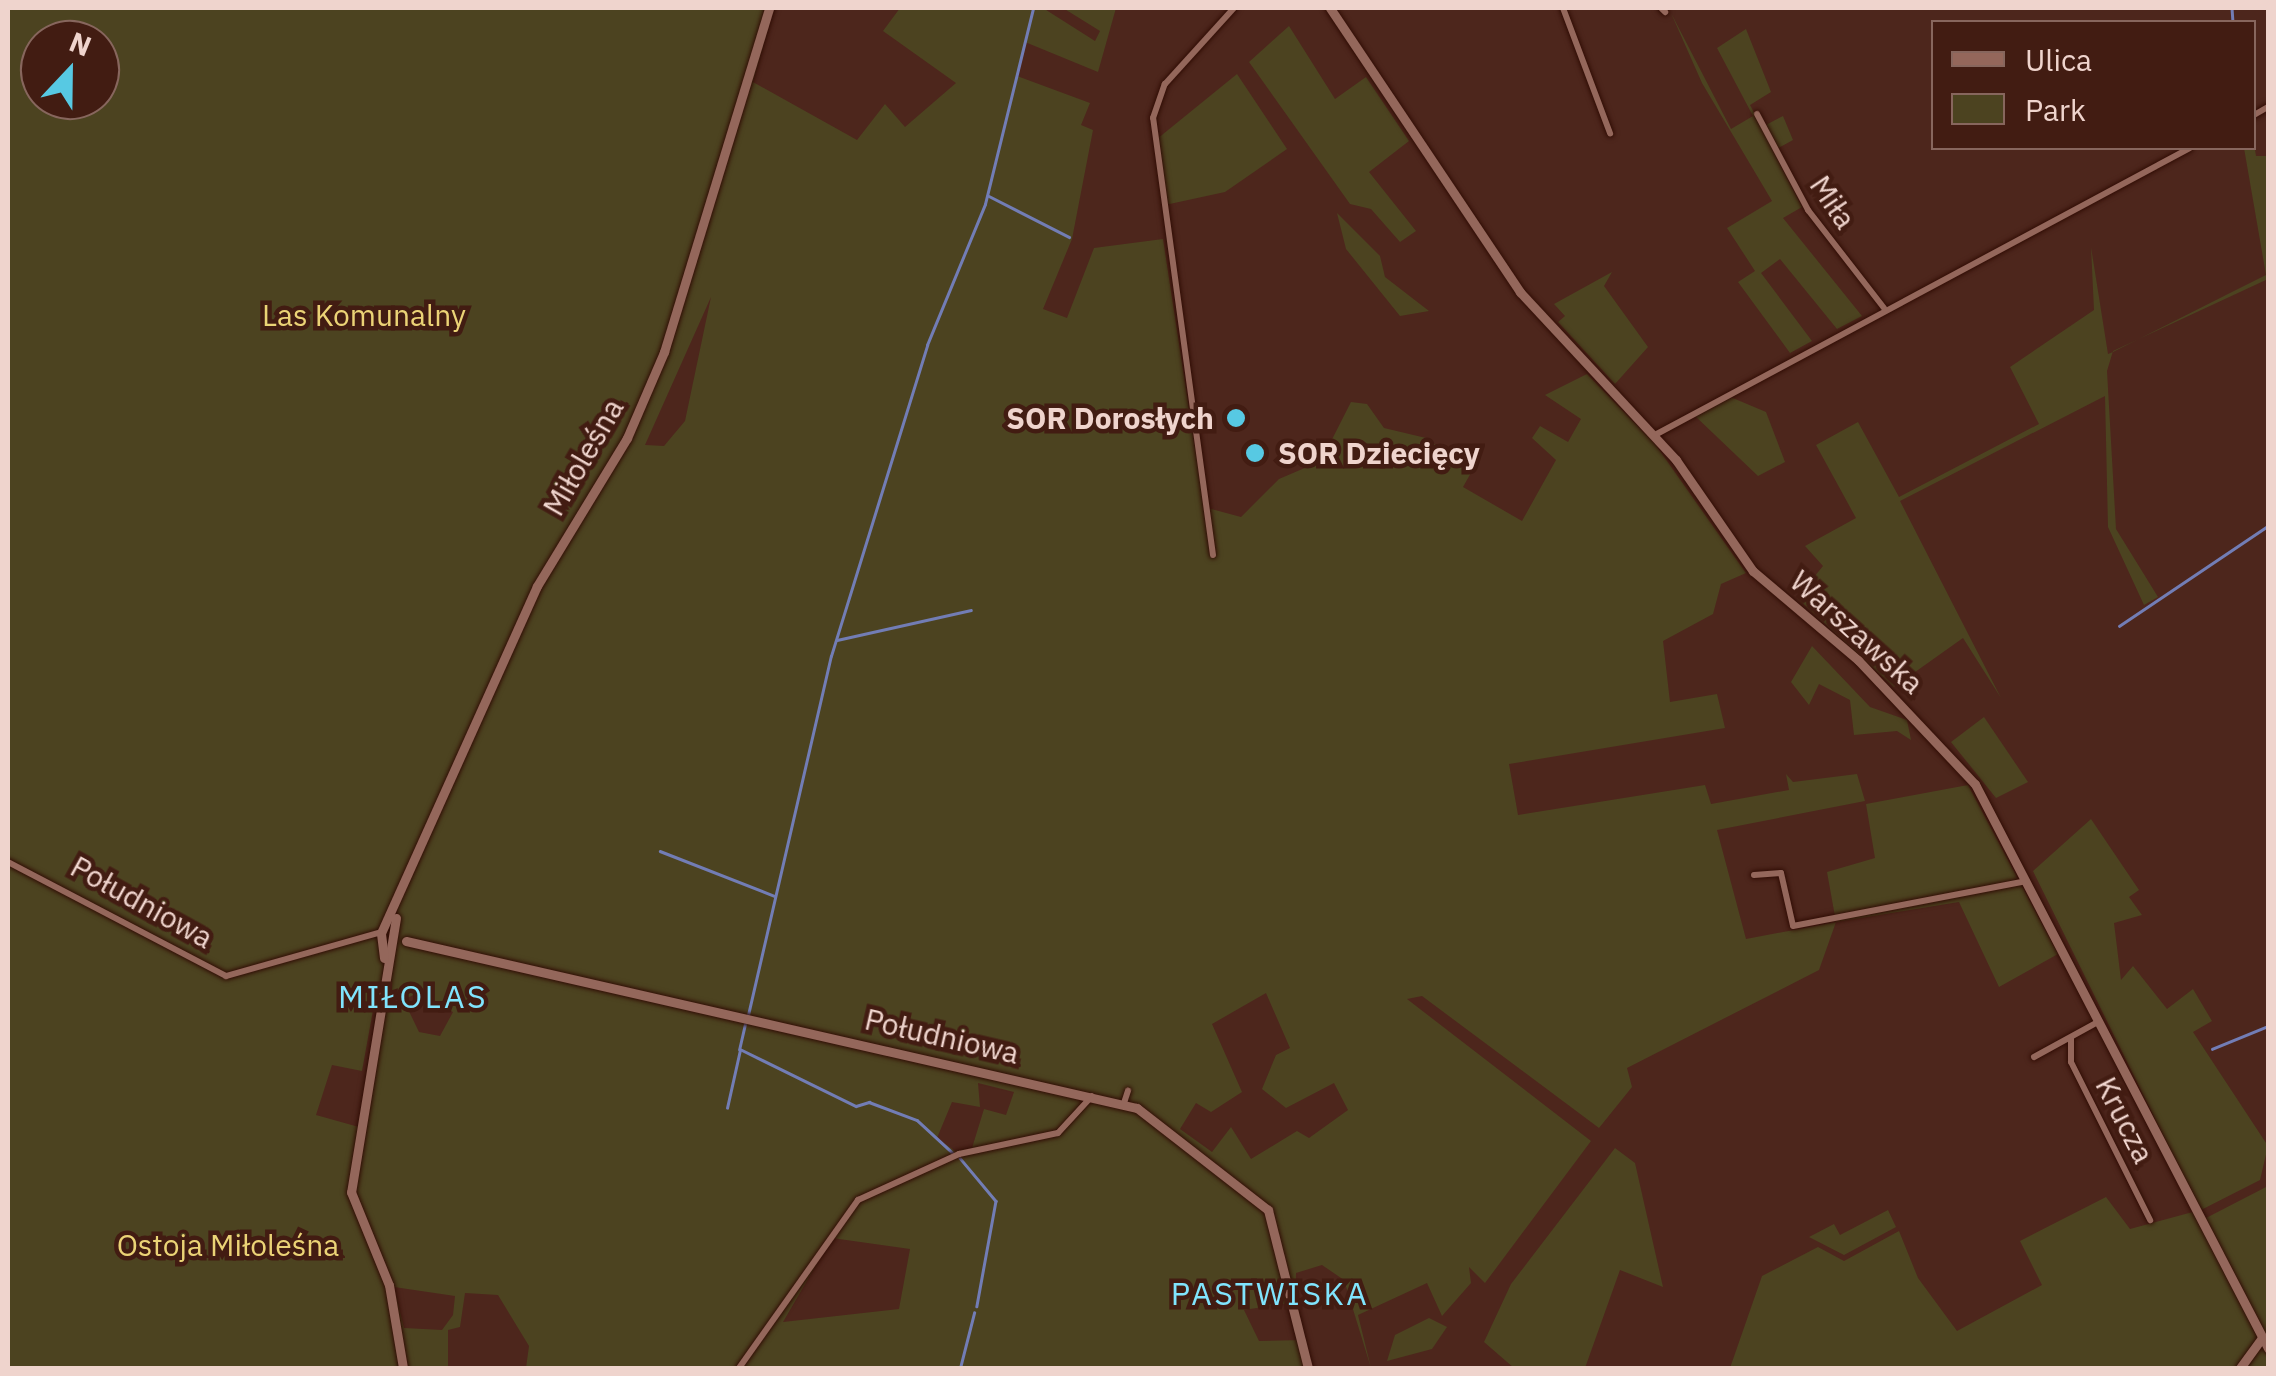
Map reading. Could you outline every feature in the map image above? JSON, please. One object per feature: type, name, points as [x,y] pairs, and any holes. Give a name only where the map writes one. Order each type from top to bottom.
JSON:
[{"type":"street","name":"Miłoleśna","points":[[402,1368],[389,1285],[351,1192],[389,936],[537,586],[649,390],[769,8]]},
{"type":"street","points":[[1213,555],[1153,118],[1164,84],[1234,8]]},
{"type":"street","name":"Warszawska","points":[[1330,8],[1502,271],[1653,436],[1753,571],[1850,652],[1968,775],[2028,880],[2268,1348]]},
{"type":"street","points":[[1563,8],[1610,133]]},
{"type":"street","name":"Miła","points":[[1757,114],[1808,210],[1884,308]]},
{"type":"street","points":[[1653,436],[1884,308],[2186,150]]},
{"type":"street","name":"Południowa","points":[[8,862],[226,976],[368,936],[389,936],[1124,1103]]},
{"type":"street","points":[[1754,874],[1781,873],[1793,926],[2028,880]]},
{"type":"street","points":[[2034,1056],[2099,1022]]},
{"type":"street","name":"Krucza","points":[[2071,1038],[2070,1062],[2150,1220]]},
{"type":"street","points":[[1128,1091],[1124,1103],[1268,1210],[1308,1368]]},
{"type":"street","points":[[740,1368],[858,1200],[959,1154],[1058,1132],[1093,1096]]},
{"type":"street","points":[[2240,1368],[2265,1337]]},
{"type":"green space","points":[[8,8],[774,8],[753,82],[857,140],[885,104],[905,127],[956,83],[883,31],[900,8],[1043,8],[1095,41],[1100,31],[1063,8],[1116,8],[1098,72],[1025,42],[1017,76],[1090,103],[1081,125],[1093,130],[1072,239],[1043,309],[1067,318],[1094,248],[1163,239],[1204,507],[1241,517],[1279,479],[1321,461],[1351,402],[1367,404],[1384,428],[1426,438],[1472,471],[1463,487],[1522,521],[1556,460],[1532,438],[1540,426],[1568,442],[1581,419],[1545,395],[1587,374],[1655,444],[1746,573],[1721,584],[1713,614],[1663,641],[1670,702],[1717,694],[1725,728],[1509,764],[1518,815],[1705,785],[1711,804],[1789,790],[1786,774],[1793,782],[1857,774],[1865,801],[1717,830],[1746,939],[1836,922],[1819,970],[1627,1068],[1632,1087],[1599,1128],[1422,996],[1407,999],[1591,1141],[1485,1283],[1469,1267],[1471,1283],[1442,1316],[1427,1283],[1358,1315],[1371,1368],[1344,1280],[1322,1265],[1296,1273],[1295,1302],[1244,1310],[1259,1341],[1304,1340],[1310,1368],[526,1368],[529,1346],[498,1295],[465,1293],[460,1327],[448,1330],[448,1368],[8,1368]],"holes":[[[711,297],[685,421],[664,446],[645,445]],[[417,993],[453,1012],[440,1036],[419,1032],[406,1005],[384,999],[366,1129],[316,1115],[332,1065],[362,1071],[376,994],[402,1001]],[[1266,993],[1290,1048],[1276,1055],[1262,1089],[1286,1108],[1334,1083],[1348,1110],[1309,1138],[1297,1131],[1251,1159],[1231,1127],[1212,1152],[1180,1129],[1196,1103],[1211,1112],[1242,1092],[1212,1024]],[[978,1083],[1014,1092],[1006,1115],[984,1109],[972,1148],[955,1151],[937,1138],[952,1102],[980,1107]],[[832,1238],[910,1249],[899,1309],[783,1322]],[[394,1287],[455,1296],[453,1315],[442,1330],[404,1328]]]},
{"type":"green space","points":[[1671,13],[1731,129],[1753,116],[1717,48],[1746,29],[1771,92],[1750,105],[1762,127],[1783,116],[1793,140],[1773,151],[1802,207],[1783,218],[1862,316],[1837,329],[1780,259],[1761,273],[1812,341],[1790,353],[1738,282],[1755,271],[1727,228],[1772,201],[1702,83]]},
{"type":"green space","points":[[1289,26],[1335,99],[1366,77],[1409,141],[1369,172],[1416,231],[1400,242],[1371,209],[1350,204],[1249,62]]},
{"type":"green space","points":[[1237,74],[1287,149],[1225,192],[1165,205],[1157,139]]},
{"type":"green space","points":[[2244,150],[2268,156],[2268,279],[2138,339],[2266,275]]},
{"type":"green space","points":[[1337,213],[1380,256],[1385,277],[1429,311],[1400,316],[1346,249]]},
{"type":"green space","points":[[2091,247],[2108,354],[2113,352],[2107,371],[2116,529],[2158,597],[2144,605],[2108,527],[2105,396],[1900,501],[2001,698],[1963,638],[1894,687],[1797,598],[1823,566],[1805,546],[1856,518],[1816,445],[1858,422],[1899,497],[2039,424],[2010,367],[2094,310]]},
{"type":"green space","points":[[1612,272],[1604,286],[1648,347],[1615,384],[1558,322],[1565,316],[1554,304]]},
{"type":"green space","points":[[1728,396],[1766,412],[1785,462],[1758,476],[1694,415]]},
{"type":"green space","points":[[1812,646],[1870,707],[1907,720],[1911,740],[1897,731],[1854,735],[1850,700],[1819,684],[1809,705],[1791,682]]},
{"type":"green space","points":[[1984,717],[2028,782],[1996,798],[1951,742]]},
{"type":"green space","points":[[1968,785],[2058,954],[1999,987],[1959,902],[1836,922],[1827,872],[1875,858],[1866,804]]},
{"type":"green space","points":[[2091,819],[2139,890],[2129,897],[2142,915],[2114,923],[2121,980],[2133,966],[2167,1009],[2193,989],[2212,1021],[2193,1032],[2268,1146],[2260,1180],[2201,1210],[2206,1218],[2268,1186],[2268,1368],[1730,1368],[1762,1276],[1818,1247],[1844,1261],[1899,1231],[1918,1278],[1957,1331],[2042,1285],[2020,1241],[2106,1197],[2130,1229],[2200,1210],[2033,871]]},
{"type":"green space","points":[[1615,1148],[1635,1163],[1663,1287],[1620,1270],[1585,1368],[1514,1368],[1484,1342],[1511,1284]]},
{"type":"green space","points":[[1888,1210],[1896,1227],[1844,1255],[1809,1237],[1834,1224],[1840,1235]]},
{"type":"green space","points":[[1429,1318],[1447,1327],[1432,1349],[1387,1361],[1395,1335]]},
{"type":"waterway","points":[[748,1015],[831,656],[927,345],[985,204],[1033,8]]},
{"type":"waterway","points":[[2232,8],[2233,20]]},
{"type":"waterway","points":[[989,196],[1069,237]]},
{"type":"waterway","points":[[2119,626],[2268,526]]},
{"type":"waterway","points":[[837,640],[971,610]]},
{"type":"waterway","points":[[660,851],[775,896]]},
{"type":"waterway","points":[[746,1022],[740,1049],[856,1106],[869,1102],[917,1120],[954,1154]]},
{"type":"waterway","points":[[2212,1049],[2268,1026]]},
{"type":"waterway","points":[[727,1108],[740,1050]]},
{"type":"waterway","points":[[960,1158],[996,1201],[977,1306]]},
{"type":"waterway","points":[[960,1368],[974,1313]]},
{"type":"place","name":"SOR Dorosłych","points":[[1236,418]]},
{"type":"place","name":"SOR Dziecięcy","points":[[1255,453]]},
{"type":"district","name":"MIŁOLAS","points":[[413,996]]},
{"type":"district","name":"PASTWISKA","points":[[1270,1293]]},
{"type":"park label","name":"Las Komunalny","points":[[364,315]]},
{"type":"park label","name":"Ostoja Miłoleśna","points":[[228,1245]]}]
